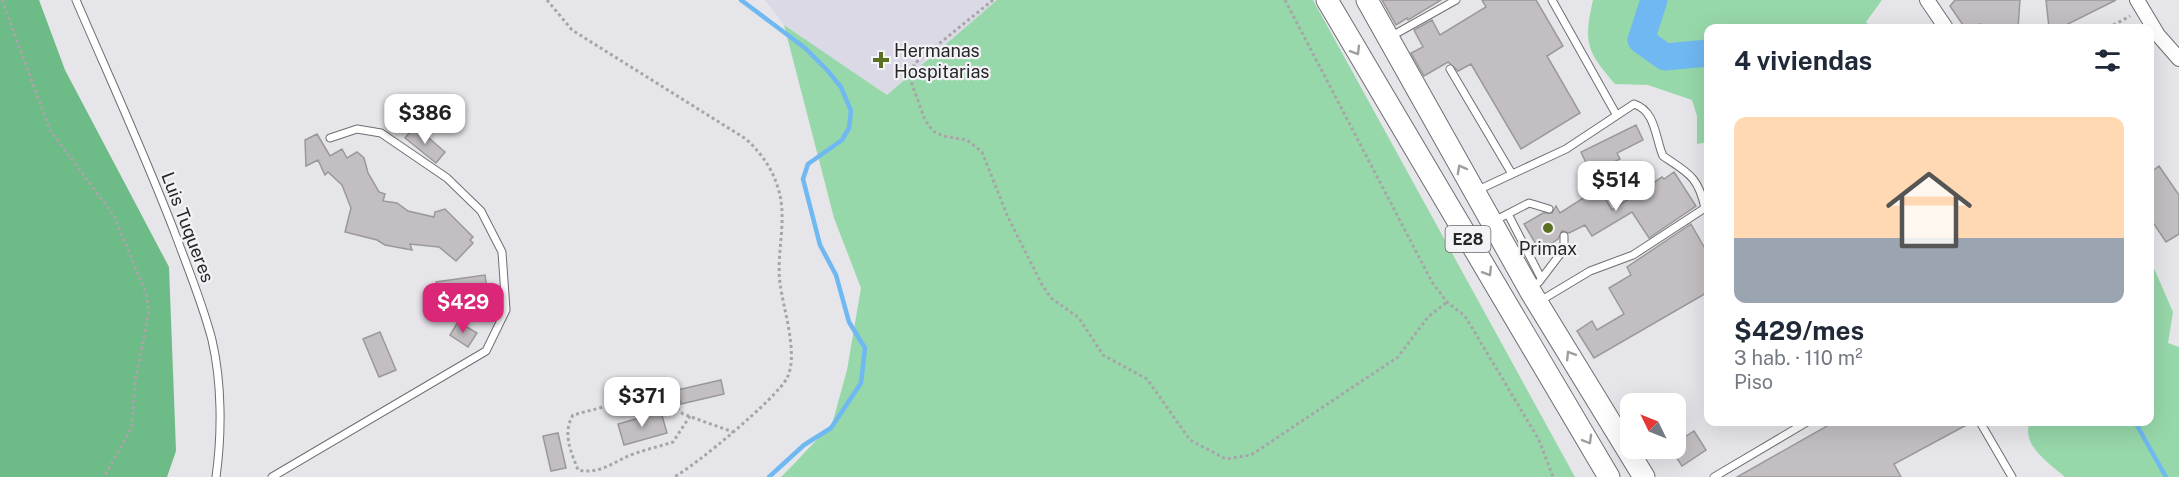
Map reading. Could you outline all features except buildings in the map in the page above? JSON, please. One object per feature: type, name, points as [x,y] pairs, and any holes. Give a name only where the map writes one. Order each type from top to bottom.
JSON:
[{"type":"main road","name":"E28","points":[[1327,0],[1609,477]]},
{"type":"main road","name":"E28","points":[[1367,0],[1473,193],[1499,219],[1590,386],[1644,477]]},
{"type":"main road","points":[[1565,400],[1590,386]]},
{"type":"street","points":[[1927,0],[1943,24]]},
{"type":"street","points":[[2139,4],[2151,24]]},
{"type":"street","points":[[2154,28],[2179,59]]},
{"type":"lane","name":"Luis Tuqueres","points":[[76,0],[163,201],[199,297],[212,342],[218,399],[219,452],[216,477]]},
{"type":"lane","points":[[1388,39],[1456,0]]},
{"type":"lane","points":[[1552,0],[1616,114]]},
{"type":"lane","points":[[1450,69],[1512,174]]},
{"type":"lane","points":[[1473,193],[1566,149],[1634,104],[1642,106],[1654,126],[1663,156],[1685,168],[1702,194],[1704,203]]},
{"type":"lane","points":[[272,477],[486,351],[506,310],[502,252],[481,211],[447,178],[381,133],[357,129],[330,138]]},
{"type":"lane","points":[[1499,219],[1529,203],[1549,209]]},
{"type":"lane","points":[[1537,291],[1633,255],[1704,209]]},
{"type":"lane","points":[[1537,291],[1564,249],[1564,236]]},
{"type":"lane","points":[[1714,477],[1800,426]]},
{"type":"lane","points":[[1982,426],[2012,477]]},
{"type":"path","points":[[2,0],[50,130],[114,216],[146,293],[149,311],[135,382],[132,428],[104,477]]},
{"type":"path","points":[[547,0],[572,30],[746,139],[762,153],[771,170],[782,206],[780,282],[790,354],[788,378],[733,432],[674,477]]},
{"type":"path","points":[[993,0],[914,64],[911,74],[912,84],[925,120],[933,131],[943,136],[967,140],[982,152],[1007,215],[1041,283],[1051,298],[1079,318],[1103,355],[1147,379],[1190,440],[1226,459],[1251,455],[1398,357],[1428,316],[1447,302]]},
{"type":"path","points":[[1285,0],[1414,250],[1447,302],[1465,315],[1539,440],[1553,477]]},
{"type":"path","points":[[2113,24],[2139,4]]},
{"type":"path","points":[[690,416],[673,442],[634,453],[608,468],[590,473],[578,470],[567,438],[567,425],[573,415],[626,401],[665,396],[683,414],[690,416],[733,432]]},
{"type":"shaded area","name":"Hermanas Hospitarias","points":[[765,0],[997,0],[887,95],[784,25]]},
{"type":"green space","points":[[0,0],[39,0],[65,70],[169,267],[176,451],[167,477],[0,477]]},
{"type":"green space","points":[[997,0],[1313,0],[1575,477],[781,477],[831,428],[847,370],[861,288],[834,218],[784,25],[887,95]]},
{"type":"green space","points":[[1593,0],[1882,0],[1866,22],[1868,24],[1704,24],[1704,143],[1697,144],[1697,116],[1692,100],[1648,85],[1615,84],[1593,55],[1588,37]]},
{"type":"green space","points":[[2154,268],[2173,312],[2168,343],[2179,347],[2179,477],[2065,477],[2038,453],[2029,438],[2029,426],[2154,426]]},
{"type":"waterway","points":[[741,0],[805,48],[827,70],[841,87],[851,111],[849,128],[842,140],[808,164],[803,179],[820,245],[836,275],[849,322],[865,348],[861,383],[831,428],[804,445],[769,477]]},
{"type":"waterway","points":[[1654,0],[1641,40],[1665,57],[1704,53]]},
{"type":"waterway","points":[[2137,426],[2166,477]]},
{"type":"place","name":"Hermanas Hospitarias","points":[[881,60]]},
{"type":"place","name":"Primax","points":[[1548,228]]}]
